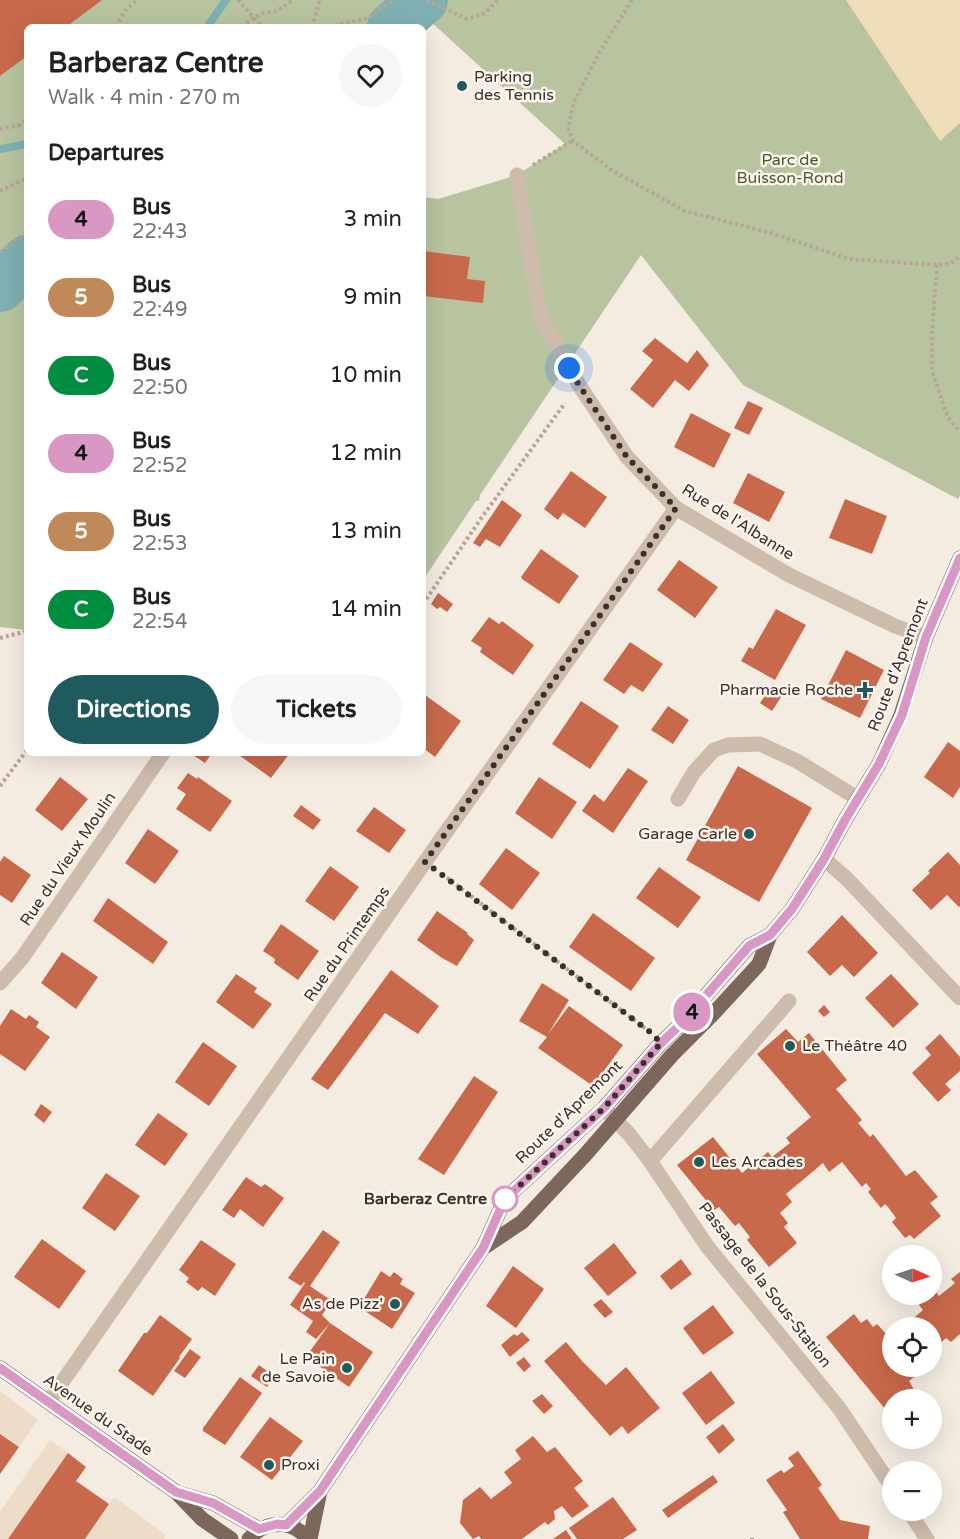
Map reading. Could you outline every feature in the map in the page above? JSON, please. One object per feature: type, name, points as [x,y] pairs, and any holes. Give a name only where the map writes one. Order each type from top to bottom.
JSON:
[{"type":"main road","name":"Route d'Apremont","points":[[483,1248],[522,1222],[585,1155],[672,1055],[759,964],[770,935],[792,909],[824,859],[857,798],[879,764],[902,715],[926,637],[960,558]]},
{"type":"main road","name":"Route d'Apremont","points":[[286,1525],[320,1491],[483,1248],[505,1199],[604,1108],[749,946],[770,935]]},
{"type":"main road","name":"Avenue du Stade","points":[[0,1368],[176,1492],[202,1519],[231,1539]]},
{"type":"main road","name":"Route d'Apremont","points":[[309,1539],[320,1491]]},
{"type":"main road","name":"Avenue du Stade","points":[[176,1492],[213,1503],[254,1534]]},
{"type":"main road","points":[[254,1534],[277,1524],[295,1528],[309,1539]]},
{"type":"street","name":"Rue de l'Albanne","points":[[517,175],[540,315],[579,385],[627,457],[676,508],[789,574],[895,627],[926,637]]},
{"type":"street","name":"Rue du Printemps","points":[[49,1401],[425,862],[676,508]]},
{"type":"street","points":[[678,799],[694,772],[714,750],[729,745],[760,744],[797,761],[857,798]]},
{"type":"street","name":"Rue du Vieux Moulin","points":[[0,983],[23,957],[161,756]]},
{"type":"street","points":[[824,859],[846,878],[960,998]]},
{"type":"street","points":[[650,1161],[789,1001]]},
{"type":"street","name":"Passage de la Sous-Station","points":[[604,1108],[616,1119],[650,1161],[707,1246],[839,1408],[882,1472]]},
{"type":"street","points":[[915,1521],[927,1539]]},
{"type":"path","points":[[118,24],[124,12],[137,0]]},
{"type":"path","points":[[238,0],[259,24]]},
{"type":"path","points":[[246,24],[262,14],[277,11],[293,0]]},
{"type":"path","points":[[313,24],[320,0]]},
{"type":"path","points":[[342,24],[368,18],[393,0]]},
{"type":"path","points":[[427,0],[467,19],[485,13],[498,0]]},
{"type":"path","points":[[632,0],[599,53],[574,102],[568,128],[573,141],[613,171],[685,211],[771,233],[849,259],[937,265],[951,263],[960,256]]},
{"type":"path","points":[[0,129],[24,122]]},
{"type":"path","points":[[517,175],[573,141]]},
{"type":"path","points":[[0,191],[24,179]]},
{"type":"path","points":[[0,252],[24,234]]},
{"type":"path","points":[[937,265],[932,331],[932,371],[948,418],[960,432]]},
{"type":"path","points":[[426,600],[482,517],[579,385]]},
{"type":"path","points":[[0,638],[24,632]]},
{"type":"path","points":[[0,786],[24,754]]},
{"type":"path","points":[[425,862],[650,1032],[661,1043]]},
{"type":"green space","name":"Parc de Buisson-Rond","points":[[0,0],[960,0],[960,495],[958,499],[743,385],[641,255],[480,495],[479,501],[476,501],[426,576],[426,197],[438,199],[517,175],[565,144],[430,21],[426,24],[24,24],[24,630],[0,627]]},
{"type":"sand","points":[[846,0],[960,0],[960,123],[940,141]]},
{"type":"shaded area","points":[[0,1391],[38,1420],[19,1447],[0,1434]]},
{"type":"shaded area","points":[[50,1440],[68,1453],[8,1539],[0,1539],[0,1512]]},
{"type":"shaded area","points":[[114,1497],[166,1535],[164,1539],[85,1539]]},
{"type":"building","points":[[0,0],[102,0],[70,24],[24,24],[24,58],[0,76]]},
{"type":"building","points":[[426,251],[470,257],[467,279],[485,281],[483,303],[426,296]]},
{"type":"building","points":[[655,338],[687,363],[697,350],[709,365],[689,391],[675,380],[653,408],[630,389],[653,360],[642,351]]},
{"type":"building","points":[[748,401],[763,408],[749,435],[734,428]]},
{"type":"building","points":[[691,413],[731,434],[714,468],[674,447]]},
{"type":"building","points":[[571,471],[607,497],[585,528],[563,513],[558,520],[544,509]]},
{"type":"building","points":[[748,473],[785,492],[769,522],[733,503]]},
{"type":"building","points":[[845,499],[887,516],[872,554],[829,538]]},
{"type":"building","points":[[502,500],[522,515],[500,547],[486,539],[480,547],[473,543]]},
{"type":"building","points":[[541,549],[579,576],[559,604],[521,577]]},
{"type":"building","points":[[679,560],[718,587],[695,618],[657,590]]},
{"type":"building","points":[[438,593],[453,604],[447,612],[431,604]]},
{"type":"building","points":[[776,609],[806,625],[775,680],[741,661],[749,647],[753,649]]},
{"type":"building","points":[[489,617],[499,624],[502,621],[534,645],[513,675],[480,652],[482,648],[471,641]]},
{"type":"building","points":[[630,642],[663,664],[643,692],[631,685],[624,694],[603,680]]},
{"type":"building","points":[[846,650],[884,670],[860,718],[821,699]]},
{"type":"building","points":[[773,684],[785,691],[772,711],[760,703]]},
{"type":"building","points":[[426,696],[461,721],[435,757],[426,750]]},
{"type":"building","points":[[581,701],[619,726],[590,769],[552,744]]},
{"type":"building","points":[[668,706],[689,720],[673,744],[651,730]]},
{"type":"building","points":[[948,742],[960,751],[960,787],[953,798],[924,777]]},
{"type":"building","points":[[194,756],[210,756],[205,763]]},
{"type":"building","points":[[240,756],[288,756],[271,778]]},
{"type":"building","name":"Garage Carle","points":[[738,766],[812,808],[759,902],[686,860]]},
{"type":"building","points":[[628,768],[648,781],[613,833],[582,811],[594,794],[604,802]]},
{"type":"building","points":[[188,773],[197,779],[198,777],[232,801],[210,832],[176,809],[186,794],[177,788]]},
{"type":"building","points":[[60,777],[88,799],[62,831],[35,810]]},
{"type":"building","points":[[539,777],[577,802],[552,839],[515,813]]},
{"type":"building","points":[[301,805],[321,820],[313,830],[293,816]]},
{"type":"building","points":[[374,807],[406,830],[389,853],[356,831]]},
{"type":"building","points":[[148,829],[179,851],[155,884],[125,863]]},
{"type":"building","points":[[506,848],[540,873],[512,910],[479,884]]},
{"type":"building","points":[[948,852],[960,865],[960,906],[947,895],[931,910],[912,890]]},
{"type":"building","points":[[4,856],[31,875],[12,903],[0,895],[0,862]]},
{"type":"building","points":[[330,866],[359,887],[334,921],[305,901]]},
{"type":"building","points":[[659,867],[701,897],[678,928],[636,898]]},
{"type":"building","points":[[108,898],[168,942],[153,964],[93,921]]},
{"type":"building","points":[[437,911],[468,933],[474,940],[457,966],[417,940]]},
{"type":"building","points":[[593,913],[655,958],[631,991],[569,947]]},
{"type":"building","points":[[842,915],[878,953],[854,977],[842,965],[830,976],[807,952]]},
{"type":"building","points":[[281,924],[319,951],[298,980],[274,963],[275,959],[263,951]]},
{"type":"building","points":[[62,952],[98,977],[76,1009],[41,983]]},
{"type":"building","points":[[391,970],[439,1006],[418,1034],[385,1013],[328,1090],[311,1079]]},
{"type":"building","points":[[236,974],[257,988],[254,992],[272,1004],[253,1029],[216,1002]]},
{"type":"building","points":[[891,974],[919,1004],[893,1028],[865,998]]},
{"type":"building","points":[[542,983],[569,1000],[548,1034],[569,1006],[623,1045],[593,1086],[538,1048],[547,1037],[519,1021]]},
{"type":"building","points":[[824,1005],[830,1012],[824,1017],[818,1011]]},
{"type":"building","points":[[11,1009],[26,1019],[29,1015],[39,1022],[36,1027],[50,1037],[25,1071],[0,1054],[0,1026]]},
{"type":"building","points":[[786,1029],[798,1042],[809,1033],[847,1080],[836,1089],[862,1120],[858,1123],[870,1137],[873,1134],[906,1176],[915,1170],[938,1197],[930,1203],[941,1216],[914,1239],[910,1235],[905,1238],[892,1222],[896,1218],[888,1207],[885,1204],[881,1208],[868,1192],[871,1189],[866,1183],[862,1187],[842,1162],[829,1172],[823,1163],[786,1194],[792,1202],[780,1213],[788,1223],[784,1227],[797,1243],[769,1267],[747,1240],[750,1237],[739,1223],[735,1226],[719,1207],[714,1210],[677,1165],[713,1137],[742,1173],[768,1152],[772,1157],[790,1143],[786,1138],[811,1117],[757,1054]]},
{"type":"building","points":[[940,1034],[960,1057],[960,1071],[945,1084],[951,1090],[938,1102],[912,1073],[931,1055],[925,1048]]},
{"type":"building","points":[[203,1042],[237,1066],[209,1106],[175,1082]]},
{"type":"building","points":[[474,1076],[498,1092],[444,1175],[418,1159]]},
{"type":"building","points":[[41,1104],[52,1112],[44,1123],[34,1115]]},
{"type":"building","points":[[158,1113],[188,1134],[165,1166],[135,1145]]},
{"type":"building","points":[[106,1173],[140,1196],[115,1231],[82,1208]]},
{"type":"building","points":[[246,1177],[261,1187],[265,1184],[284,1198],[263,1227],[240,1209],[234,1218],[222,1210]]},
{"type":"building","points":[[323,1230],[340,1242],[310,1286],[332,1301],[322,1315],[330,1323],[316,1339],[306,1332],[313,1321],[290,1305],[305,1283],[301,1286],[288,1278]]},
{"type":"building","points":[[42,1239],[86,1271],[59,1309],[14,1277]]},
{"type":"building","points":[[201,1240],[236,1264],[215,1296],[202,1287],[198,1291],[186,1282],[189,1278],[179,1270]]},
{"type":"building","points":[[614,1243],[637,1273],[608,1296],[584,1268]]},
{"type":"building","points":[[681,1259],[692,1274],[671,1290],[660,1276]]},
{"type":"building","points":[[513,1266],[544,1289],[516,1328],[486,1306]]},
{"type":"building","points":[[381,1271],[390,1277],[394,1272],[403,1279],[400,1284],[415,1293],[392,1329],[359,1307]]},
{"type":"building","points":[[960,1272],[960,1334],[951,1342],[946,1338],[942,1342],[942,1317],[915,1317],[923,1310],[919,1305],[942,1305],[942,1294],[955,1283],[951,1279]]},
{"type":"building","points":[[601,1299],[613,1312],[605,1318],[593,1305]]},
{"type":"building","points":[[713,1305],[734,1333],[703,1355],[683,1328]]},
{"type":"building","points":[[854,1314],[861,1323],[867,1319],[873,1327],[877,1324],[882,1329],[882,1377],[914,1377],[909,1381],[914,1389],[882,1389],[882,1405],[826,1337]]},
{"type":"building","points":[[160,1315],[192,1339],[153,1396],[118,1371],[144,1333],[147,1333]]},
{"type":"building","points":[[330,1323],[373,1352],[349,1387],[306,1357]]},
{"type":"building","points":[[522,1332],[530,1340],[510,1357],[501,1345],[514,1334],[517,1336]]},
{"type":"building","points":[[566,1342],[606,1385],[626,1367],[660,1408],[628,1434],[622,1426],[610,1436],[544,1361]]},
{"type":"building","points":[[190,1349],[201,1357],[185,1378],[174,1371]]},
{"type":"building","points":[[524,1357],[531,1366],[524,1372],[516,1363]]},
{"type":"building","points":[[259,1365],[274,1376],[267,1387],[251,1376]]},
{"type":"building","points":[[711,1371],[735,1403],[706,1425],[682,1393]]},
{"type":"building","points":[[240,1377],[262,1393],[225,1445],[203,1431],[203,1428]]},
{"type":"building","points":[[542,1394],[553,1406],[544,1414],[532,1401]]},
{"type":"building","points":[[270,1417],[303,1441],[272,1480],[240,1457]]},
{"type":"building","points":[[723,1424],[735,1440],[719,1454],[706,1437]]},
{"type":"building","points":[[0,1434],[19,1447],[0,1474]]},
{"type":"building","points":[[533,1436],[547,1452],[555,1447],[583,1481],[574,1488],[589,1506],[572,1518],[562,1506],[554,1511],[555,1519],[548,1525],[545,1522],[522,1539],[481,1539],[479,1536],[473,1539],[460,1523],[463,1500],[480,1487],[491,1499],[512,1483],[504,1472],[521,1459],[515,1450]]},
{"type":"building","points":[[798,1451],[822,1485],[818,1488],[840,1520],[870,1526],[868,1539],[800,1539],[783,1512],[787,1510],[766,1480],[781,1470],[784,1473],[794,1466],[788,1458]]},
{"type":"building","points":[[68,1453],[86,1467],[76,1481],[109,1504],[85,1539],[8,1539]]},
{"type":"building","points":[[713,1475],[718,1482],[668,1518],[662,1510]]},
{"type":"building","points":[[613,1497],[637,1530],[623,1539],[577,1539],[569,1528]]},
{"type":"building","points":[[566,1530],[572,1539],[553,1539]]},
{"type":"waterway","points":[[209,24],[226,0]]},
{"type":"waterway","points":[[395,24],[423,0]]},
{"type":"waterway","points":[[0,149],[24,145]]},
{"type":"waterway","points":[[0,287],[24,263]]},
{"type":"bus line","name":"4","points":[[0,1368],[176,1492],[213,1503],[259,1529],[277,1524],[286,1525],[320,1491],[483,1248],[505,1199],[604,1108],[749,946],[770,935],[792,909],[879,764],[902,715],[926,637],[960,558]]},
{"type":"place","name":"Parking des Tennis","points":[[462,86]]},
{"type":"place","name":"Pharmacie Roche","points":[[865,690]]},
{"type":"place","name":"Garage Carle","points":[[749,834]]},
{"type":"place","name":"Le Théâtre 40","points":[[790,1046]]},
{"type":"place","name":"Les Arcades","points":[[699,1162]]},
{"type":"place","name":"Barberaz Centre","points":[[505,1199]]},
{"type":"place","name":"As de Pizz'","points":[[395,1304]]},
{"type":"place","name":"Le Pain de Savoie","points":[[347,1368]]},
{"type":"place","name":"Proxi","points":[[269,1465]]},
{"type":"route","points":[[505,1199],[604,1108],[661,1043],[650,1032],[425,862],[676,508],[627,457],[569,368]]}]
